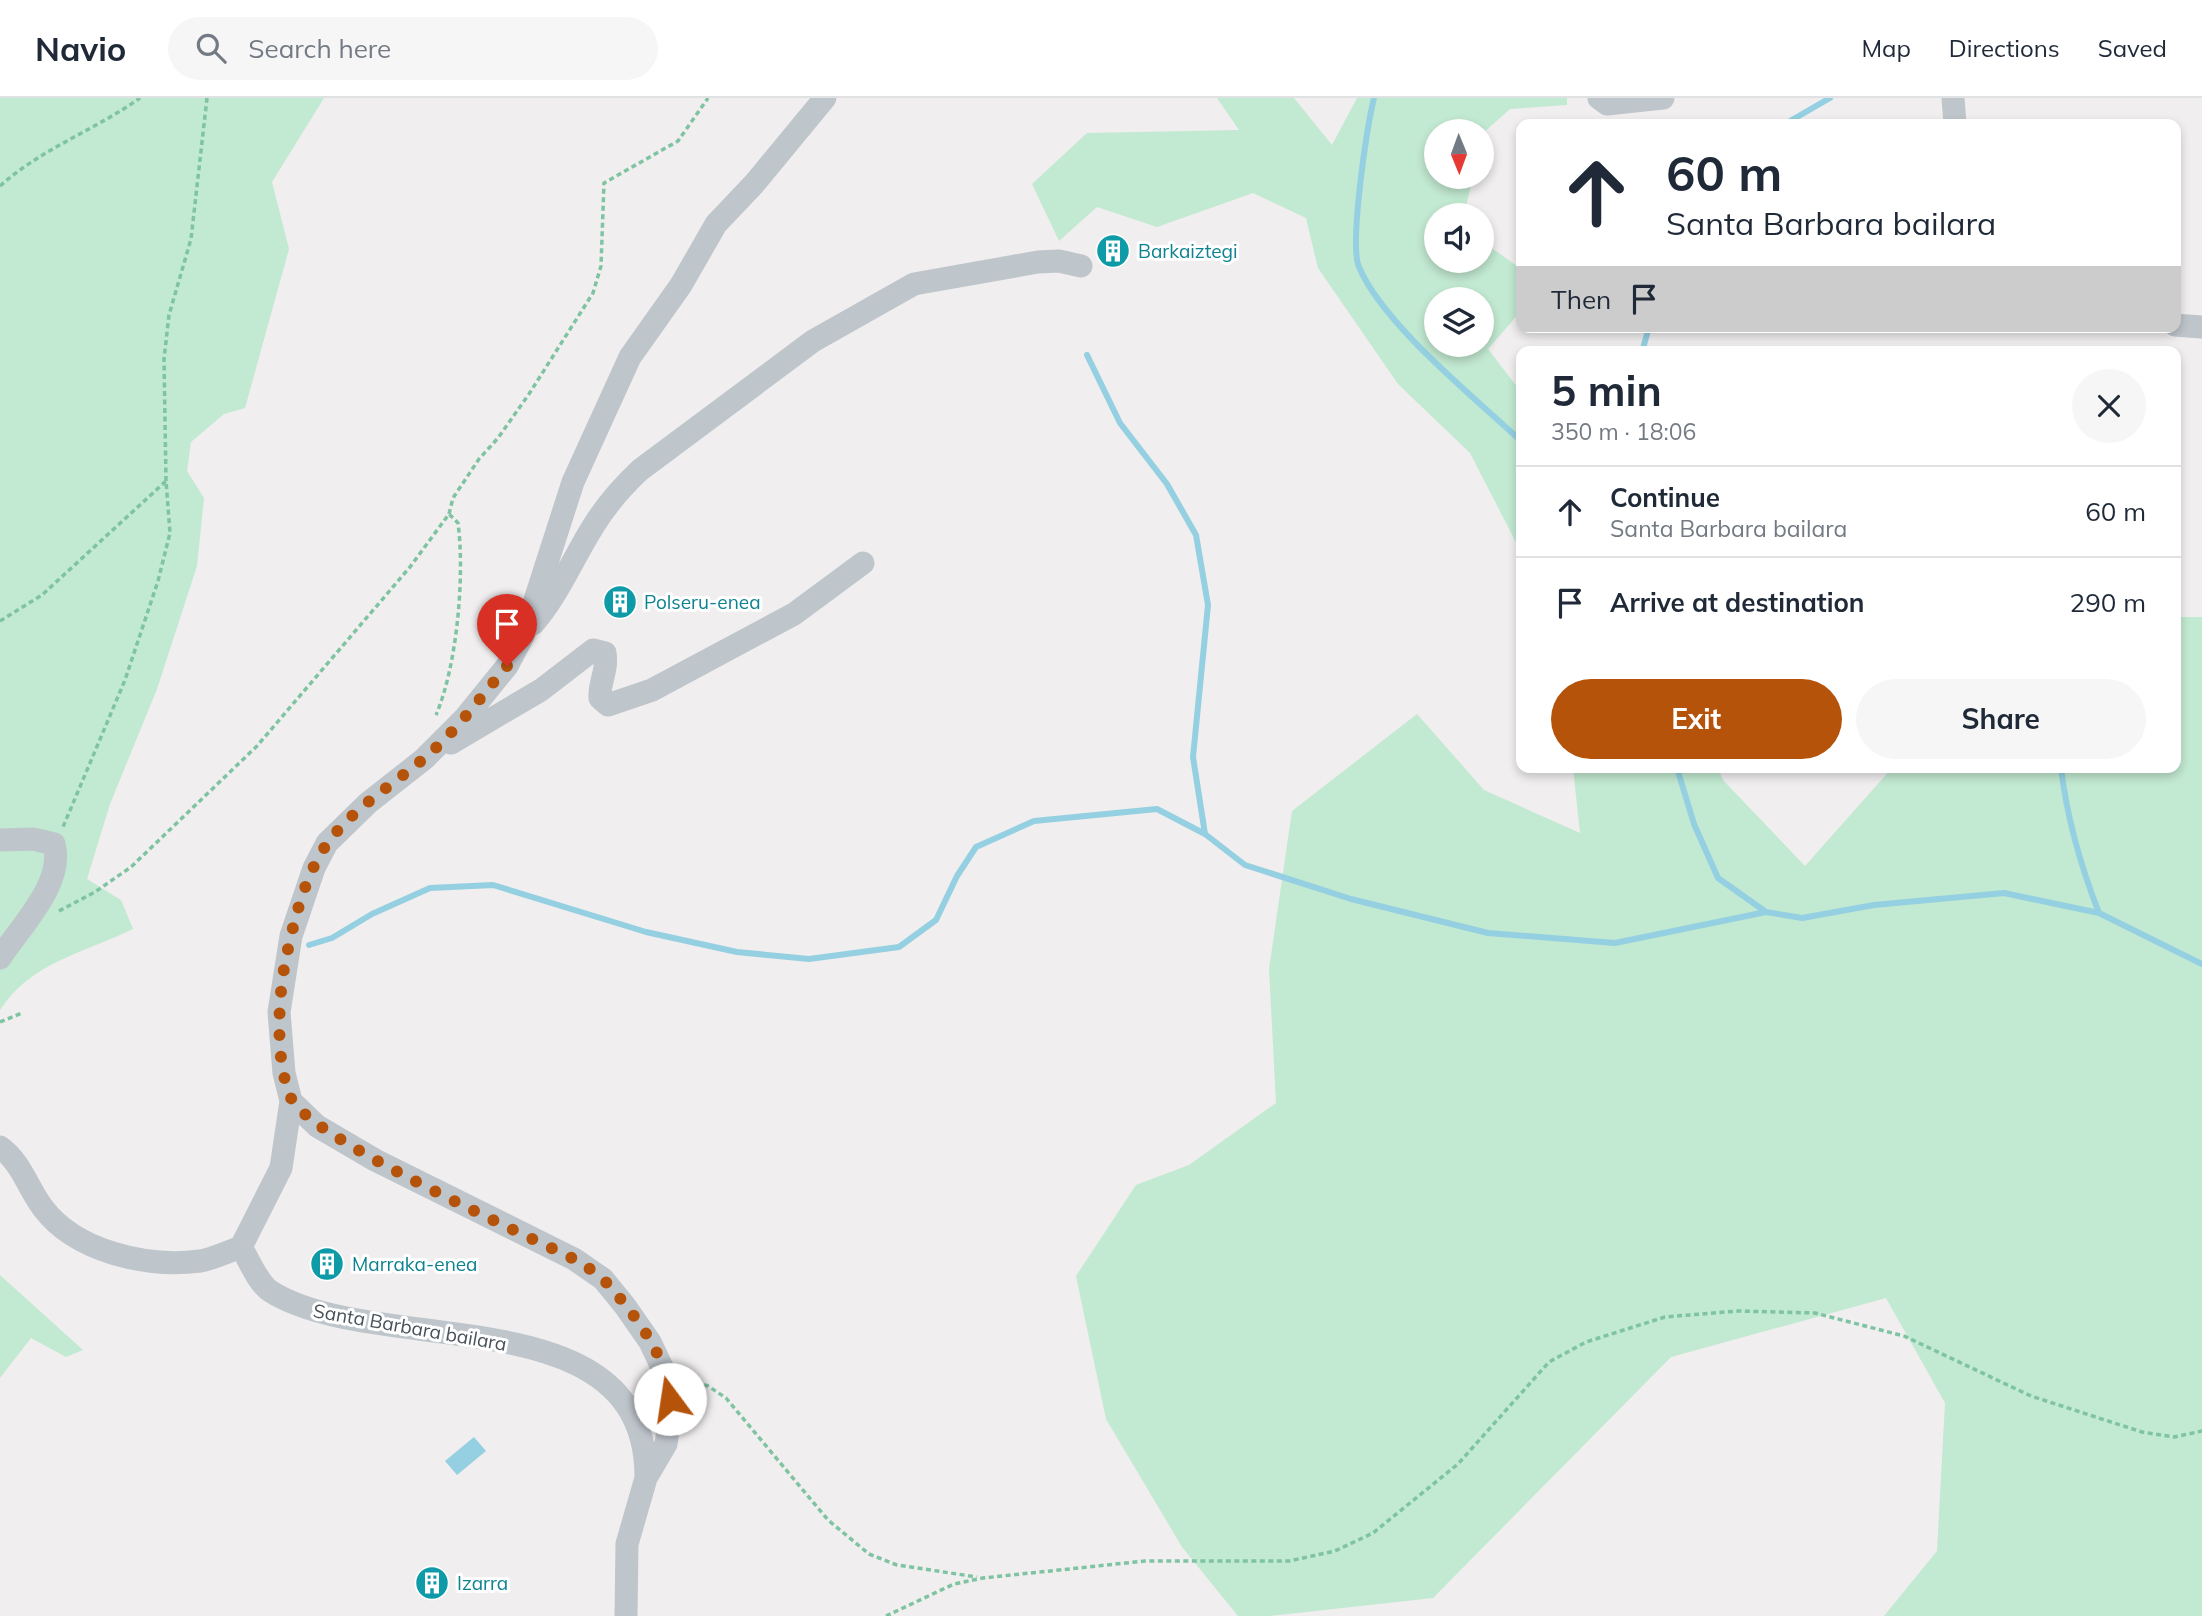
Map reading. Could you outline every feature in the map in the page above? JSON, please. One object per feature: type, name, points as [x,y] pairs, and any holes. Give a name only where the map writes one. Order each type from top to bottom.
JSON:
[{"type":"street","points":[[0,1147],[13,1157],[43,1208],[63,1229],[91,1244],[136,1258],[180,1263],[203,1260],[241,1247],[281,1168],[292,1101],[284,1073],[281,983],[291,936],[314,868],[327,843],[368,803],[424,759],[464,719],[507,666],[524,634],[572,482],[630,357],[681,285],[716,224],[825,98]]},
{"type":"street","points":[[1599,98],[1607,104],[1662,98]]},
{"type":"street","points":[[1954,98],[1955,119]]},
{"type":"street","points":[[524,634],[543,613],[593,525],[616,493],[640,470],[813,341],[914,284],[1038,262],[1059,261],[1081,266]]},
{"type":"street","points":[[2181,325],[2202,327]]},
{"type":"street","points":[[424,759],[541,690],[593,650],[605,653],[607,667],[599,688],[600,698],[608,705],[626,701],[794,614],[863,563]]},
{"type":"street","points":[[0,840],[33,839],[54,844],[58,857],[54,876],[38,905],[0,958]]},
{"type":"street","points":[[292,1101],[317,1126],[375,1160],[574,1259],[603,1279],[650,1342],[666,1376],[670,1417],[666,1444],[646,1478],[628,1544],[626,1616]]},
{"type":"street","name":"Santa Barbara bailara","points":[[241,1247],[267,1289],[307,1310],[340,1318],[509,1344],[569,1359],[607,1385],[639,1426],[646,1448],[646,1478]]},
{"type":"path","points":[[0,186],[20,168],[111,118],[140,98]]},
{"type":"path","points":[[54,844],[78,796],[125,680],[158,581],[170,533],[166,481],[164,359],[169,315],[191,239],[207,98]]},
{"type":"path","points":[[22,925],[61,911],[131,867],[257,746],[384,598],[449,514],[453,498],[529,394],[593,293],[601,267],[604,183],[678,141],[708,98]]},
{"type":"path","points":[[0,621],[43,595],[166,481]]},
{"type":"path","points":[[432,726],[450,676],[454,653],[460,534],[458,523],[449,514]]},
{"type":"path","points":[[0,1022],[22,1013]]},
{"type":"path","points":[[886,1616],[954,1584],[983,1578],[1145,1562],[1290,1561],[1335,1551],[1373,1533],[1458,1464],[1549,1362],[1586,1342],[1665,1317],[1738,1311],[1815,1313],[1903,1336],[2031,1396],[2142,1432],[2174,1437],[2202,1431]]},
{"type":"path","points":[[666,1376],[685,1377],[708,1386],[726,1398],[828,1520],[869,1554],[897,1565],[983,1578]]},
{"type":"green space","points":[[0,98],[324,98],[272,182],[289,249],[245,408],[224,414],[191,442],[187,471],[204,498],[197,566],[157,689],[110,804],[87,879],[121,900],[133,929],[43,970],[27,980],[0,1010]]},
{"type":"green space","points":[[1217,98],[1294,98],[1332,145],[1357,98],[1567,98],[1567,105],[1510,109],[1494,123],[1494,119],[1424,119],[1424,189],[1470,189],[1467,203],[1424,203],[1424,273],[1494,273],[1494,250],[1516,265],[1516,317],[1494,342],[1494,287],[1424,287],[1424,357],[1494,357],[1516,385],[1516,542],[1470,453],[1398,384],[1318,268],[1306,218],[1253,193],[1157,227],[1097,207],[1059,241],[1032,184],[1087,133],[1239,130]]},
{"type":"green space","points":[[2181,617],[2202,617],[2202,1616],[1884,1616],[1937,1551],[1945,1403],[1886,1298],[1671,1357],[1433,1598],[1269,1616],[1238,1616],[1182,1547],[1106,1419],[1076,1276],[1136,1185],[1189,1165],[1276,1103],[1269,969],[1292,811],[1417,714],[1484,790],[1580,833],[1574,773],[1720,773],[1723,780],[1805,866],[1888,773],[2181,773]]},
{"type":"green space","points":[[0,1275],[83,1350],[66,1357],[31,1338],[0,1378]]},
{"type":"water","points":[[474,1437],[486,1451],[457,1475],[445,1461]]},
{"type":"waterway","points":[[1374,98],[1358,211],[1356,254],[1359,267],[1371,289],[1408,336],[1516,437]]},
{"type":"waterway","points":[[1794,119],[1830,98]]},
{"type":"waterway","points":[[1644,346],[1647,333]]},
{"type":"waterway","points":[[1087,355],[1120,423],[1167,484],[1196,535],[1208,605],[1193,757],[1205,834],[1245,865],[1351,899],[1488,933],[1615,943],[1766,912]]},
{"type":"waterway","points":[[1679,773],[1694,824],[1718,878],[1766,912],[1802,918],[1874,905],[2004,893],[2099,913],[2202,964]]},
{"type":"waterway","points":[[2062,773],[2075,842],[2099,913]]},
{"type":"waterway","points":[[309,945],[332,938],[372,914],[430,888],[493,885],[646,932],[737,952],[809,959],[899,947],[936,920],[957,876],[976,847],[1034,821],[1157,809],[1205,834]]},
{"type":"place","name":"Barkaiztegi","points":[[1113,251]]},
{"type":"place","name":"Polseru-enea","points":[[620,602]]},
{"type":"place","name":"Marraka-enea","points":[[327,1264]]},
{"type":"place","name":"Izarra","points":[[432,1583]]},
{"type":"route","points":[[507,666],[464,719],[424,759],[368,803],[327,843],[314,868],[291,936],[281,983],[279,1012],[284,1073],[292,1101],[317,1126],[375,1160],[574,1259],[603,1279],[650,1342],[669,1382],[670,1399]]}]
